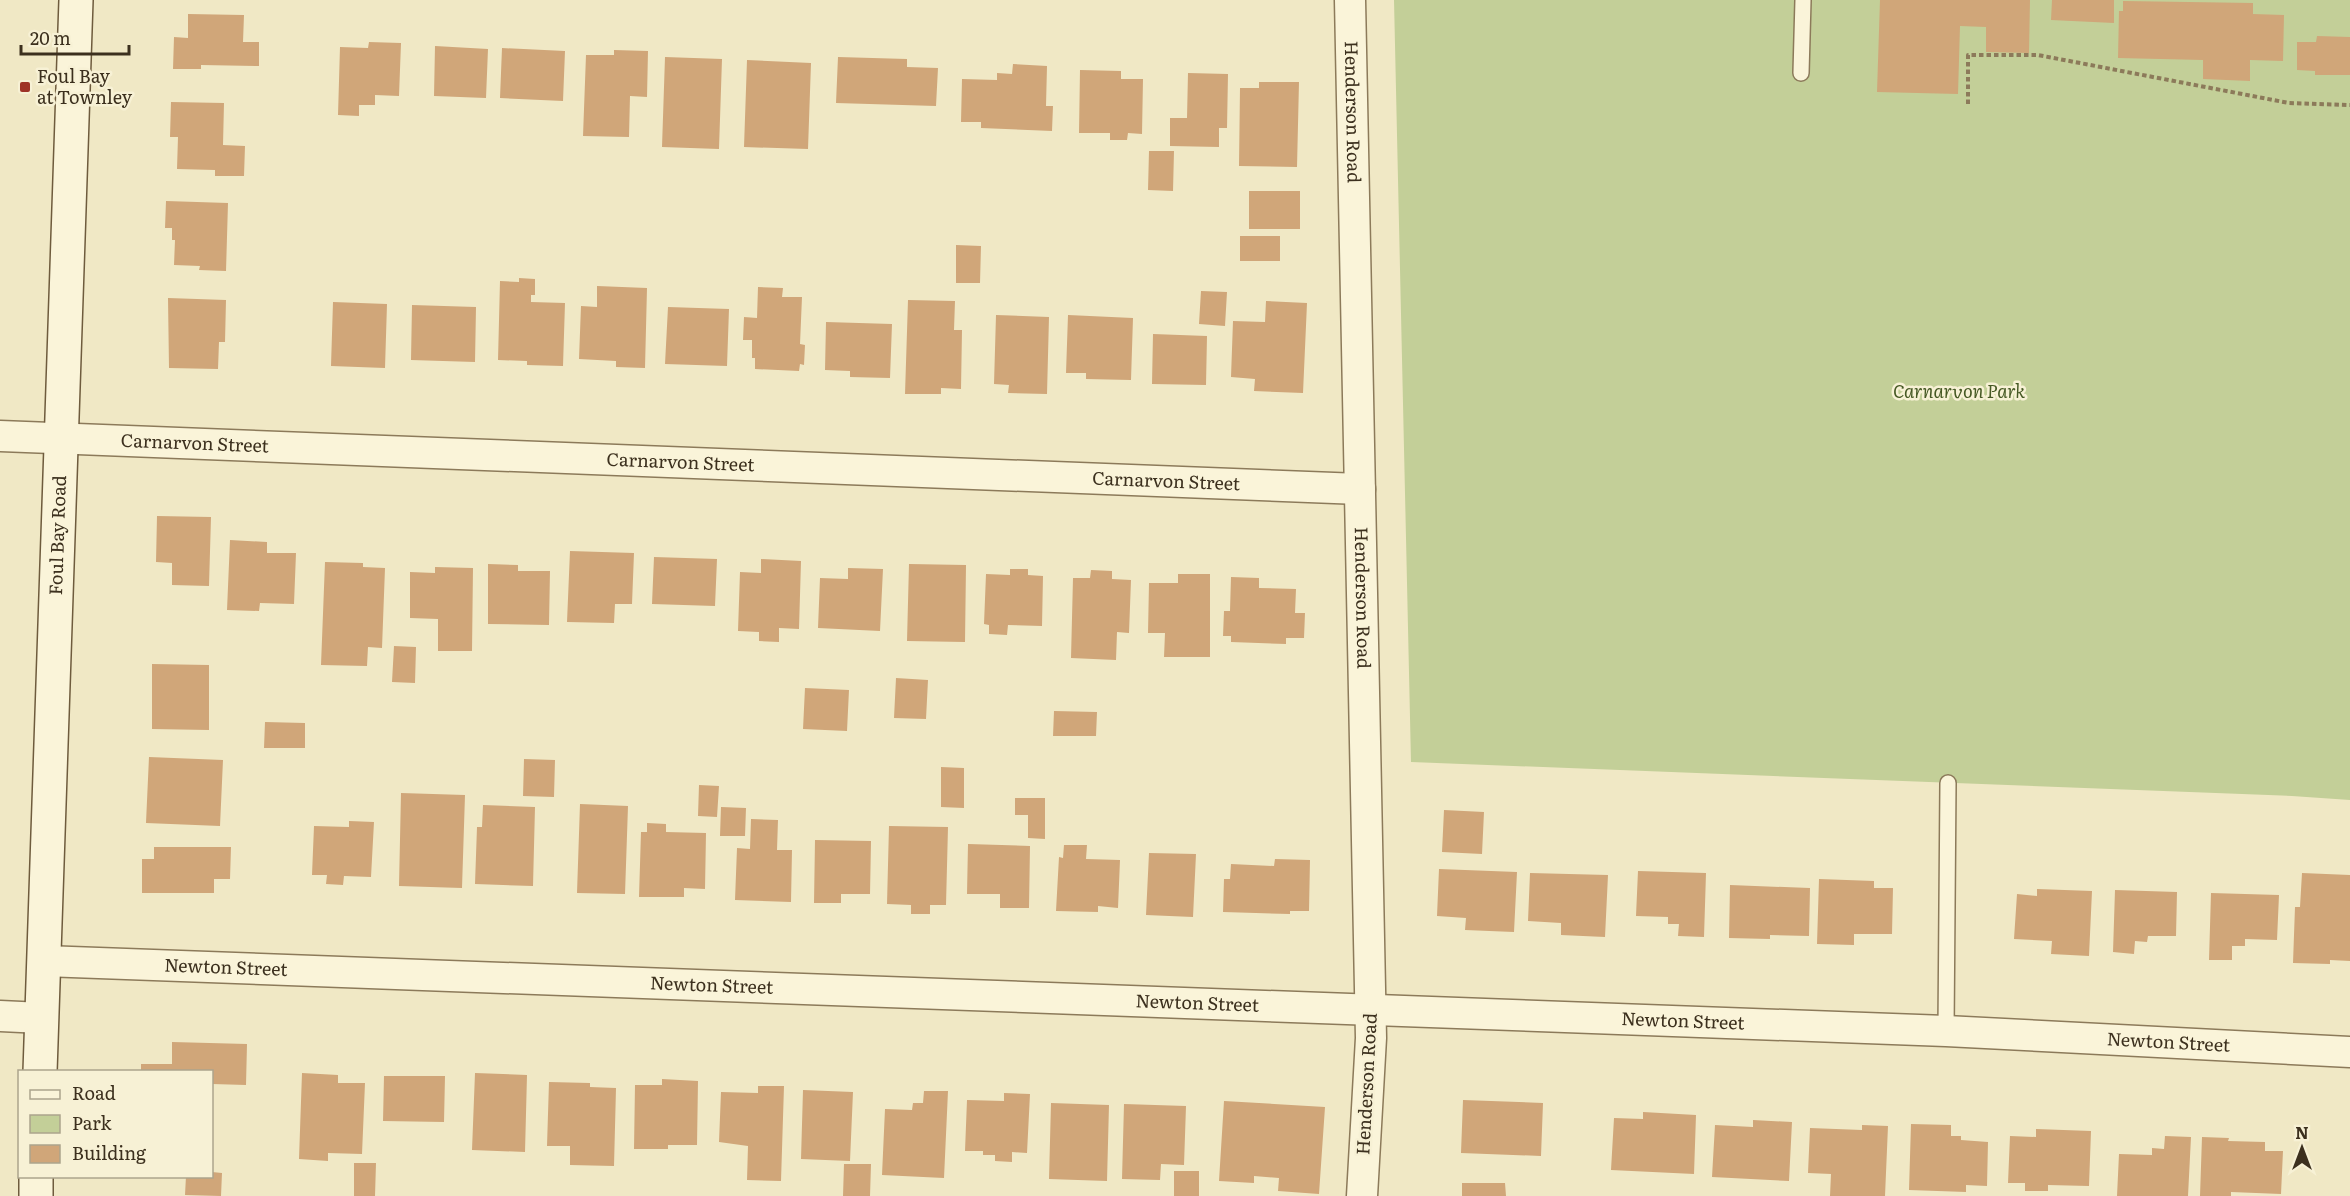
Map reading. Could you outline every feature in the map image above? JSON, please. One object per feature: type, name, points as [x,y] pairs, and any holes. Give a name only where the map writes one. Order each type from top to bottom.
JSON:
[{"type":"main road","name":"Foul Bay Road","points":[[40,1070],[76,0]]},
{"type":"main road","points":[[36,1178],[36,1196]]},
{"type":"street","name":"Henderson Road","points":[[1350,0],[1371,1011],[1362,1196]]},
{"type":"street","name":"Carnarvon Street","points":[[0,436],[1360,489]]},
{"type":"street","name":"Newton Street","points":[[44,961],[1946,1031],[2350,1052]]},
{"type":"street","points":[[0,1016],[42,1018]]},
{"type":"lane","points":[[1801,73],[1803,0]]},
{"type":"lane","points":[[1946,1031],[1948,783]]},
{"type":"path","points":[[1968,104],[1968,55],[2038,56],[2289,103],[2350,105]]},
{"type":"green space","name":"Carnarvon Park","points":[[1394,0],[2350,0],[2350,800],[1411,762]]},
{"type":"building","points":[[1880,0],[2030,0],[2029,53],[1986,52],[1986,27],[1960,26],[1958,94],[1877,92]]},
{"type":"building","points":[[2052,0],[2114,0],[2114,23],[2051,20]]},
{"type":"building","points":[[2123,1],[2253,3],[2253,14],[2284,15],[2283,61],[2250,60],[2250,81],[2203,79],[2203,60],[2118,58],[2119,11],[2123,11]]},
{"type":"building","points":[[188,14],[244,15],[243,42],[259,42],[259,66],[201,65],[201,69],[173,69],[174,37],[188,38]]},
{"type":"building","points":[[2317,36],[2350,37],[2350,75],[2315,75],[2315,71],[2297,70],[2297,42],[2316,42]]},
{"type":"building","points":[[369,42],[401,43],[399,96],[375,95],[375,105],[359,105],[359,116],[338,115],[340,47],[368,48]]},
{"type":"building","points":[[435,46],[488,49],[486,98],[434,96]]},
{"type":"building","points":[[502,48],[565,51],[563,101],[500,98]]},
{"type":"building","points":[[614,50],[648,51],[647,97],[630,96],[629,137],[583,136],[586,55],[614,55]]},
{"type":"building","points":[[665,57],[722,59],[719,149],[662,147]]},
{"type":"building","points":[[838,57],[907,59],[907,67],[938,68],[936,106],[836,103]]},
{"type":"building","points":[[747,60],[811,63],[808,149],[744,147]]},
{"type":"building","points":[[1013,64],[1047,66],[1046,106],[1053,106],[1052,131],[981,128],[981,122],[961,122],[962,79],[997,80],[997,73],[1012,74]]},
{"type":"building","points":[[1080,70],[1121,71],[1121,79],[1143,79],[1142,134],[1128,133],[1127,140],[1110,140],[1110,133],[1079,133]]},
{"type":"building","points":[[1188,73],[1228,74],[1227,128],[1219,128],[1219,147],[1170,146],[1170,118],[1187,118]]},
{"type":"building","points":[[1259,82],[1299,82],[1297,167],[1239,166],[1240,88],[1259,88]]},
{"type":"building","points":[[171,102],[224,103],[223,145],[245,146],[244,176],[215,176],[215,170],[177,169],[178,137],[170,137]]},
{"type":"building","points":[[1149,151],[1174,151],[1173,191],[1148,190]]},
{"type":"building","points":[[1249,191],[1300,191],[1300,229],[1249,229]]},
{"type":"building","points":[[166,201],[228,203],[226,271],[199,270],[200,266],[174,265],[175,240],[172,240],[172,228],[165,228]]},
{"type":"building","points":[[1240,236],[1280,236],[1280,261],[1240,261]]},
{"type":"building","points":[[956,245],[981,246],[980,283],[956,283]]},
{"type":"building","points":[[519,278],[535,279],[535,295],[531,295],[531,302],[565,303],[563,366],[527,365],[527,361],[498,360],[500,281],[519,282]]},
{"type":"building","points":[[597,286],[647,288],[645,368],[616,367],[616,361],[579,359],[581,306],[597,307]]},
{"type":"building","points":[[758,287],[783,288],[782,297],[802,297],[800,344],[805,345],[804,365],[800,364],[799,371],[755,369],[755,358],[752,358],[752,340],[743,340],[744,317],[757,318]]},
{"type":"building","points":[[1201,291],[1227,292],[1225,326],[1199,324]]},
{"type":"building","points":[[168,298],[226,300],[225,342],[219,342],[218,369],[169,368]]},
{"type":"building","points":[[908,300],[955,301],[954,330],[962,330],[961,389],[941,388],[941,394],[905,394]]},
{"type":"building","points":[[1266,301],[1307,303],[1303,393],[1254,391],[1255,379],[1231,377],[1233,321],[1265,322]]},
{"type":"building","points":[[333,302],[387,304],[385,368],[331,366]]},
{"type":"building","points":[[412,305],[476,307],[475,362],[411,360]]},
{"type":"building","points":[[668,307],[729,309],[727,366],[665,364]]},
{"type":"building","points":[[996,315],[1049,317],[1047,394],[1008,393],[1009,385],[994,384]]},
{"type":"building","points":[[1068,315],[1133,318],[1131,380],[1086,379],[1086,373],[1066,373]]},
{"type":"building","points":[[826,322],[892,324],[890,378],[850,377],[850,371],[825,370]]},
{"type":"building","points":[[1153,334],[1207,336],[1206,385],[1152,384]]},
{"type":"building","points":[[157,516],[211,517],[209,586],[172,585],[172,563],[156,562]]},
{"type":"building","points":[[230,540],[267,542],[267,553],[296,553],[294,604],[260,603],[259,611],[227,610]]},
{"type":"building","points":[[570,551],[634,553],[632,604],[615,604],[614,623],[567,622]]},
{"type":"building","points":[[654,557],[717,559],[715,606],[652,604]]},
{"type":"building","points":[[761,559],[801,561],[799,629],[779,628],[779,642],[759,641],[759,632],[738,631],[740,572],[761,573]]},
{"type":"building","points":[[325,562],[363,563],[363,567],[385,568],[382,648],[368,647],[367,666],[321,665]]},
{"type":"building","points":[[488,564],[518,565],[518,571],[550,571],[549,625],[488,624]]},
{"type":"building","points":[[909,564],[966,565],[965,642],[907,641]]},
{"type":"building","points":[[435,567],[473,568],[472,651],[438,651],[438,619],[410,618],[410,572],[435,573]]},
{"type":"building","points":[[848,568],[883,569],[880,631],[818,628],[820,578],[848,579]]},
{"type":"building","points":[[1010,569],[1028,569],[1028,575],[1043,576],[1042,626],[1008,625],[1007,635],[989,634],[989,625],[984,624],[986,574],[1010,575]]},
{"type":"building","points":[[1091,570],[1112,571],[1112,579],[1131,580],[1129,633],[1117,632],[1116,660],[1071,658],[1073,578],[1090,578]]},
{"type":"building","points":[[1178,574],[1210,574],[1210,657],[1164,657],[1165,633],[1148,633],[1149,583],[1178,583]]},
{"type":"building","points":[[1231,577],[1259,578],[1259,588],[1296,589],[1295,613],[1305,613],[1304,638],[1286,638],[1286,644],[1231,642],[1231,636],[1223,636],[1224,611],[1230,611]]},
{"type":"building","points":[[394,646],[416,647],[415,683],[392,682]]},
{"type":"building","points":[[152,664],[209,665],[209,730],[152,729]]},
{"type":"building","points":[[896,678],[928,680],[926,719],[894,718]]},
{"type":"building","points":[[805,688],[849,690],[847,731],[803,729]]},
{"type":"building","points":[[1054,711],[1097,712],[1096,736],[1053,736]]},
{"type":"building","points":[[265,722],[305,723],[305,748],[264,748]]},
{"type":"building","points":[[149,757],[223,760],[220,826],[146,823]]},
{"type":"building","points":[[524,759],[555,760],[554,797],[523,796]]},
{"type":"building","points":[[941,767],[964,768],[964,808],[941,807]]},
{"type":"building","points":[[699,785],[719,786],[717,817],[698,816]]},
{"type":"building","points":[[401,793],[465,795],[462,888],[399,886]]},
{"type":"building","points":[[1015,798],[1045,798],[1045,839],[1028,838],[1028,815],[1015,815]]},
{"type":"building","points":[[580,804],[628,806],[625,894],[577,893]]},
{"type":"building","points":[[483,805],[535,807],[533,886],[475,884],[477,827],[482,827]]},
{"type":"building","points":[[721,807],[746,808],[745,836],[720,836]]},
{"type":"building","points":[[1444,810],[1484,812],[1482,854],[1442,852]]},
{"type":"building","points":[[751,819],[778,820],[777,850],[792,850],[791,902],[735,900],[737,848],[750,849]]},
{"type":"building","points":[[349,821],[374,822],[371,877],[344,876],[343,885],[326,884],[327,875],[312,875],[314,826],[349,827]]},
{"type":"building","points":[[647,823],[666,824],[666,832],[706,833],[705,889],[684,888],[684,897],[639,897],[641,832],[647,832]]},
{"type":"building","points":[[889,826],[948,827],[946,905],[930,905],[930,914],[911,914],[911,905],[887,904]]},
{"type":"building","points":[[815,840],[871,841],[870,894],[841,894],[841,903],[814,903]]},
{"type":"building","points":[[968,844],[1030,846],[1029,908],[1000,908],[1000,894],[967,894]]},
{"type":"building","points":[[1064,845],[1087,845],[1086,859],[1120,860],[1118,908],[1098,906],[1098,912],[1056,911],[1059,857],[1063,858]]},
{"type":"building","points":[[154,847],[231,847],[230,879],[214,879],[214,893],[142,893],[142,859],[154,859]]},
{"type":"building","points":[[1149,853],[1196,854],[1193,917],[1146,915]]},
{"type":"building","points":[[1275,859],[1310,860],[1309,911],[1290,911],[1290,914],[1223,912],[1224,879],[1230,879],[1231,864],[1274,866]]},
{"type":"building","points":[[1439,869],[1517,872],[1514,932],[1465,930],[1466,918],[1437,916]]},
{"type":"building","points":[[1638,871],[1706,873],[1704,937],[1678,936],[1679,924],[1668,924],[1668,917],[1636,916]]},
{"type":"building","points":[[1530,873],[1608,875],[1605,937],[1561,935],[1561,923],[1528,921]]},
{"type":"building","points":[[2302,873],[2350,875],[2350,961],[2330,960],[2330,964],[2293,963],[2295,907],[2300,907]]},
{"type":"building","points":[[1819,879],[1874,881],[1874,888],[1893,888],[1892,934],[1854,934],[1854,945],[1817,944]]},
{"type":"building","points":[[1730,885],[1810,888],[1809,936],[1770,935],[1770,939],[1729,938]]},
{"type":"building","points":[[2037,889],[2092,891],[2089,956],[2051,954],[2052,941],[2014,939],[2017,894],[2037,896]]},
{"type":"building","points":[[2115,890],[2177,892],[2176,936],[2148,936],[2147,942],[2135,941],[2134,954],[2113,952]]},
{"type":"building","points":[[2211,893],[2279,895],[2277,940],[2245,939],[2245,946],[2232,946],[2232,960],[2209,960]]},
{"type":"building","points":[[172,1042],[247,1044],[246,1085],[213,1084],[213,1070],[141,1070],[141,1064],[172,1064]]},
{"type":"building","points":[[302,1073],[338,1075],[338,1083],[365,1083],[362,1154],[328,1153],[328,1161],[299,1159]]},
{"type":"building","points":[[475,1073],[527,1075],[525,1152],[472,1150]]},
{"type":"building","points":[[384,1076],[445,1076],[444,1122],[383,1121]]},
{"type":"building","points":[[662,1079],[698,1081],[697,1145],[668,1145],[668,1149],[634,1149],[635,1085],[662,1085]]},
{"type":"building","points":[[549,1082],[590,1083],[590,1087],[616,1088],[614,1166],[570,1165],[570,1146],[547,1146]]},
{"type":"building","points":[[758,1086],[784,1086],[781,1181],[747,1180],[748,1146],[719,1142],[721,1092],[758,1093]]},
{"type":"building","points":[[803,1090],[853,1092],[850,1161],[801,1159]]},
{"type":"building","points":[[924,1091],[948,1091],[944,1178],[882,1175],[885,1109],[912,1110],[913,1103],[923,1103]]},
{"type":"building","points":[[1004,1093],[1030,1094],[1027,1153],[1012,1152],[1012,1162],[995,1161],[995,1155],[983,1155],[983,1151],[965,1151],[967,1100],[1004,1101]]},
{"type":"building","points":[[1463,1100],[1543,1103],[1541,1156],[1461,1153]]},
{"type":"building","points":[[1224,1101],[1325,1107],[1319,1194],[1278,1191],[1279,1178],[1254,1176],[1254,1183],[1219,1181]]},
{"type":"building","points":[[1051,1103],[1109,1105],[1107,1181],[1049,1179]]},
{"type":"building","points":[[1124,1104],[1186,1106],[1184,1165],[1161,1164],[1160,1180],[1122,1179]]},
{"type":"building","points":[[1643,1112],[1696,1115],[1694,1174],[1611,1170],[1614,1118],[1643,1119]]},
{"type":"building","points":[[1753,1120],[1792,1122],[1789,1181],[1712,1177],[1715,1125],[1753,1127]]},
{"type":"building","points":[[1911,1124],[1951,1125],[1951,1136],[1961,1136],[1961,1140],[1988,1142],[1987,1186],[1966,1185],[1966,1192],[1909,1190]]},
{"type":"building","points":[[1862,1125],[1888,1126],[1885,1196],[1830,1196],[1831,1174],[1808,1173],[1810,1128],[1862,1130]]},
{"type":"building","points":[[2036,1129],[2091,1131],[2089,1186],[2048,1185],[2048,1191],[2025,1191],[2025,1183],[2008,1183],[2010,1136],[2036,1137]]},
{"type":"building","points":[[2165,1136],[2191,1137],[2188,1196],[2117,1196],[2119,1154],[2152,1155],[2152,1148],[2164,1149]]},
{"type":"building","points":[[2202,1137],[2229,1138],[2228,1141],[2265,1142],[2265,1151],[2283,1151],[2281,1194],[2231,1192],[2231,1196],[2200,1196]]},
{"type":"building","points":[[354,1163],[376,1163],[375,1196],[354,1196]]},
{"type":"building","points":[[844,1164],[871,1164],[870,1196],[843,1196]]},
{"type":"building","points":[[1174,1171],[1199,1171],[1199,1196],[1174,1196]]},
{"type":"building","points":[[213,1172],[222,1173],[221,1196],[185,1195],[186,1178],[213,1178]]},
{"type":"building","points":[[1462,1183],[1505,1183],[1506,1196],[1462,1196]]},
{"type":"place","name":"Foul Bay at Townley","points":[[25,87]]}]
